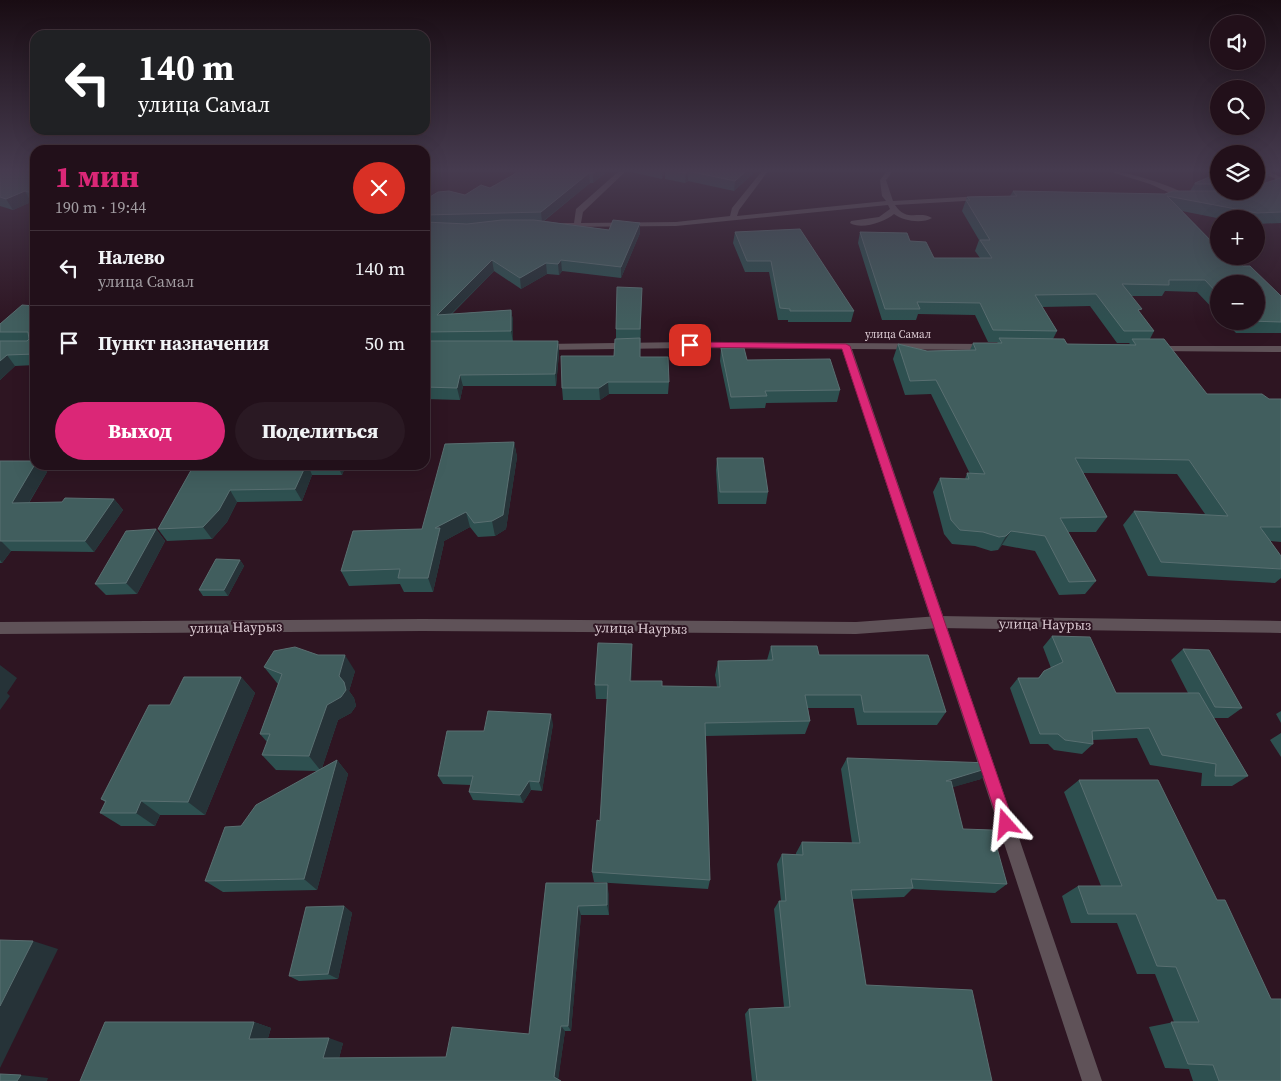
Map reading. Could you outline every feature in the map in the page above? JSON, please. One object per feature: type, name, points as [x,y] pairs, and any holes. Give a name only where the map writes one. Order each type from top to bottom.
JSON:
[{"type":"street","points":[[549,226],[676,224],[712,221]]},
{"type":"street","points":[[854,223],[864,221]]},
{"type":"street","name":"улица Самал","points":[[527,347],[690,345],[1000,347]]},
{"type":"street","points":[[846,346],[1092,1081]]},
{"type":"street","points":[[1142,349],[1281,348]]},
{"type":"street","name":"улица Наурыз","points":[[0,628],[422,625],[856,628],[939,622],[1281,627]]},
{"type":"building","points":[[489,221],[545,221],[609,230],[612,221],[640,223],[621,267],[561,260],[558,264],[546,263],[520,278],[492,260],[437,315],[511,310],[511,331],[430,332],[430,222],[467,224]]},
{"type":"building","points":[[979,221],[1192,221],[1210,240],[1210,265],[1250,266],[1259,275],[1210,275],[1210,285],[1205,280],[1169,280],[1169,285],[1122,284],[1142,309],[1138,310],[1154,331],[1124,331],[1096,294],[1035,295],[1057,331],[993,330],[980,303],[917,302],[920,309],[885,309],[860,232],[907,233],[910,241],[926,242],[934,258],[992,258],[980,240],[990,240]]},
{"type":"building","points":[[800,229],[854,311],[790,311],[790,309],[780,308],[771,261],[747,261],[735,232]]},
{"type":"building","points":[[1265,281],[1281,296],[1281,322],[1265,322]]},
{"type":"building","points":[[617,287],[642,288],[640,329],[616,329]]},
{"type":"building","points":[[22,305],[30,306],[30,354],[7,355],[0,361],[0,341],[27,341],[29,339],[28,332],[0,332],[0,324]]},
{"type":"building","points":[[640,338],[640,357],[668,357],[669,382],[608,382],[599,388],[562,388],[561,356],[614,356],[615,339]]},
{"type":"building","points":[[999,338],[1064,339],[1067,344],[1136,345],[1132,339],[1164,339],[1207,394],[1262,394],[1269,399],[1281,399],[1281,527],[1260,527],[1281,556],[1281,569],[1161,562],[1134,511],[1228,516],[1189,460],[1075,458],[1107,517],[1060,518],[1096,581],[1069,582],[1045,536],[1011,531],[1006,536],[999,537],[983,532],[960,530],[951,520],[940,478],[969,479],[967,473],[985,474],[936,380],[910,381],[898,344],[927,351],[976,350],[973,343],[1002,343]]},
{"type":"building","points":[[430,341],[558,341],[555,374],[460,375],[457,388],[430,387]]},
{"type":"building","points":[[721,348],[744,348],[747,360],[830,359],[840,390],[765,391],[767,396],[731,397]]},
{"type":"building","points":[[514,442],[503,515],[492,521],[474,523],[466,512],[435,528],[440,528],[428,578],[398,578],[400,569],[341,571],[353,531],[422,529],[445,444]]},
{"type":"building","points":[[717,458],[763,458],[768,492],[720,492]]},
{"type":"building","points":[[0,461],[30,461],[31,470],[12,503],[62,502],[65,498],[114,499],[85,541],[0,541]]},
{"type":"building","points":[[191,470],[304,470],[295,489],[230,490],[219,510],[203,527],[158,529]]},
{"type":"building","points":[[156,529],[126,583],[95,584],[126,531]]},
{"type":"building","points":[[216,559],[240,560],[224,590],[199,590]]},
{"type":"building","points":[[1052,636],[1090,637],[1116,693],[1199,693],[1248,776],[1215,776],[1216,764],[1162,755],[1149,728],[1092,731],[1093,744],[1065,740],[1058,734],[1040,734],[1018,678],[1039,678],[1044,671],[1063,662]]},
{"type":"building","points":[[598,643],[632,644],[630,681],[662,681],[662,686],[720,687],[718,661],[773,660],[771,646],[817,646],[819,655],[928,655],[946,712],[864,712],[861,695],[805,695],[810,721],[705,723],[710,880],[592,872],[597,820],[600,821],[608,685],[595,685]]},
{"type":"building","points":[[295,647],[318,655],[345,655],[339,676],[344,682],[346,690],[341,697],[327,705],[309,756],[262,755],[270,734],[260,734],[282,674],[264,667],[274,651]]},
{"type":"building","points":[[1183,649],[1209,650],[1242,708],[1215,707]]},
{"type":"building","points":[[184,677],[241,677],[188,802],[141,801],[136,813],[100,813],[106,801],[101,799],[149,705],[170,705]]},
{"type":"building","points":[[488,711],[551,714],[539,782],[529,781],[520,795],[469,792],[473,776],[438,776],[447,731],[484,731]]},
{"type":"building","points":[[847,758],[990,763],[992,767],[946,781],[951,781],[963,829],[992,830],[1007,884],[911,879],[913,888],[851,890],[866,985],[972,990],[992,1081],[757,1081],[749,1009],[790,1007],[779,901],[786,901],[782,854],[803,855],[802,842],[860,843]]},
{"type":"building","points":[[337,760],[304,879],[205,881],[225,827],[241,826],[256,805]]},
{"type":"building","points":[[1079,780],[1158,780],[1217,900],[1225,900],[1271,999],[1281,999],[1281,1081],[1219,1081],[1213,1065],[1188,1064],[1171,1022],[1199,1022],[1176,967],[1157,966],[1136,914],[1088,914],[1078,886],[1122,886]]},
{"type":"building","points":[[546,883],[607,883],[607,905],[578,906],[568,1026],[561,1026],[554,1077],[561,1081],[80,1081],[105,1022],[254,1022],[249,1039],[329,1038],[323,1058],[446,1057],[452,1027],[529,1034]]},
{"type":"building","points":[[344,906],[328,974],[289,976],[306,907]]},
{"type":"building","points":[[0,940],[33,941],[0,1006]]},
{"type":"building","points":[[0,1074],[21,1075],[17,1081],[0,1081]]},
{"type":"route","points":[[690,345],[846,346],[1006,824]]}]
